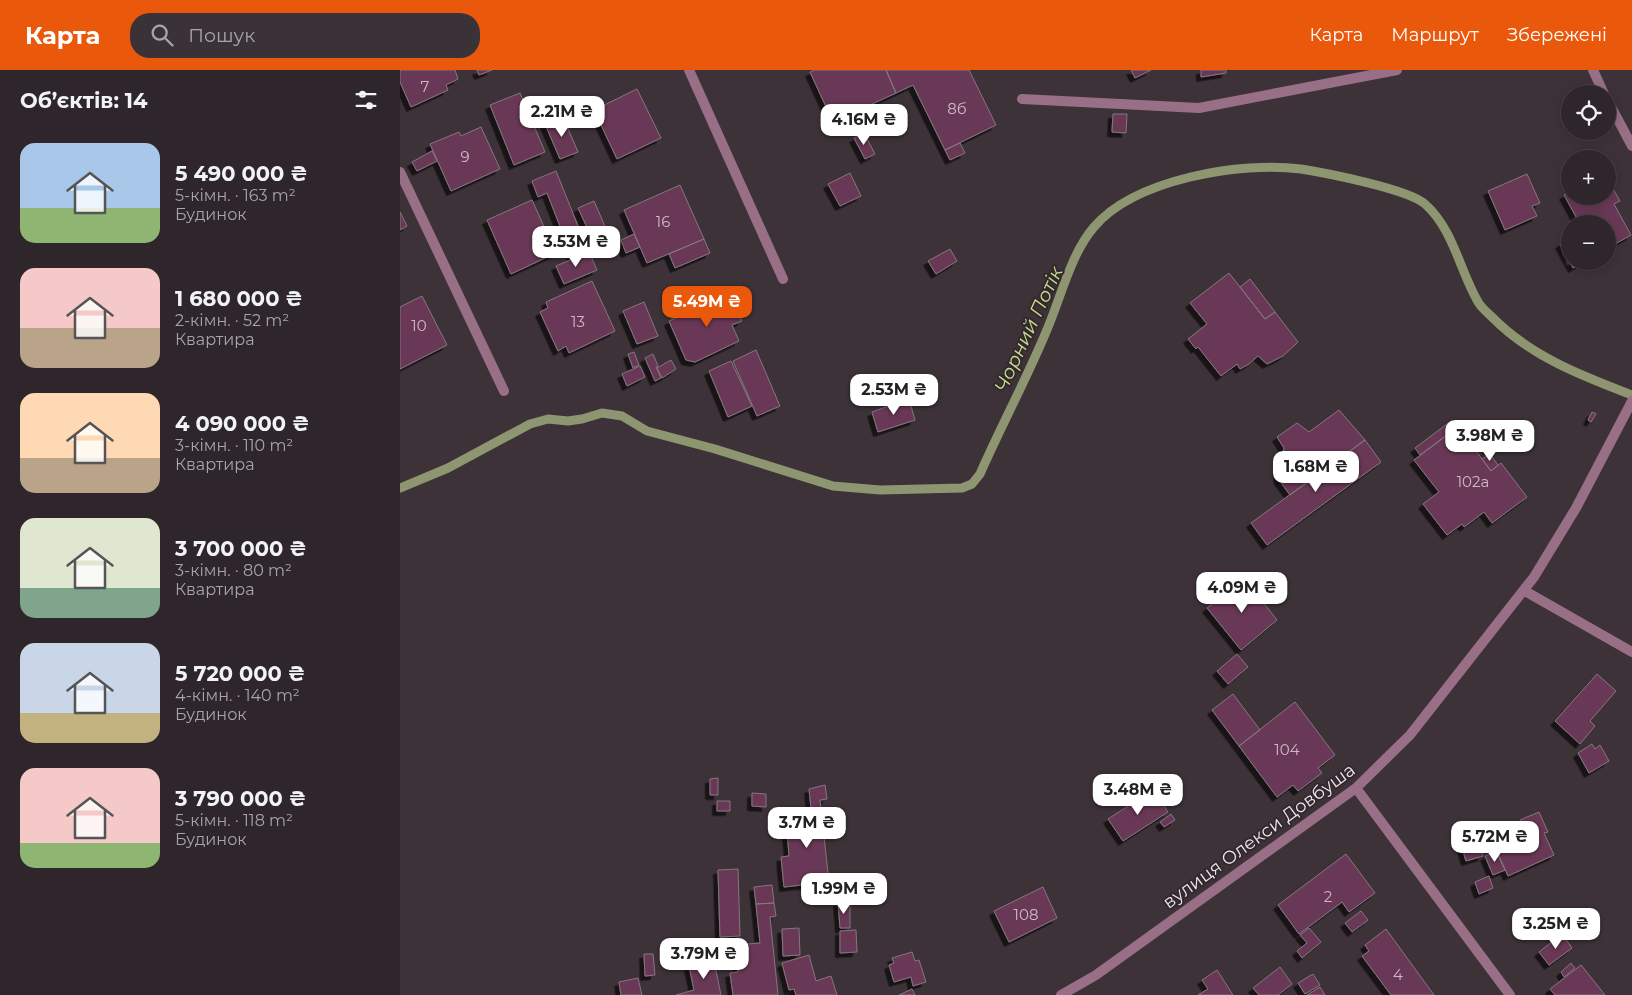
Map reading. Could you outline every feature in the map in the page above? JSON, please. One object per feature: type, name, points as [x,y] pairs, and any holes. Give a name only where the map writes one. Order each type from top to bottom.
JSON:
[{"type":"street","points":[[689,70],[783,279]]},
{"type":"street","points":[[1022,98],[1199,108],[1397,70]]},
{"type":"street","points":[[1593,70],[1600,85]]},
{"type":"street","points":[[1616,116],[1632,146]]},
{"type":"street","points":[[400,172],[504,391]]},
{"type":"street","name":"вулиця Олекси Довбуша","points":[[1061,995],[1096,974],[1356,788],[1410,735],[1525,591],[1576,508],[1632,401]]},
{"type":"street","points":[[1525,591],[1632,652]]},
{"type":"street","points":[[1356,788],[1510,995]]},
{"type":"building","points":[[400,70],[455,70],[458,79],[446,85],[448,90],[411,107],[400,82]]},
{"type":"building","points":[[477,70],[492,70],[479,75]]},
{"type":"building","points":[[815,70],[886,70],[896,93],[833,122],[810,72]]},
{"type":"building","points":[[886,70],[969,70],[996,125],[945,150],[913,85],[896,93]]},
{"type":"building","points":[[1131,70],[1151,70],[1135,78]]},
{"type":"building","points":[[1201,70],[1226,70],[1226,73],[1201,77]]},
{"type":"building","points":[[637,89],[661,138],[617,159],[594,110]]},
{"type":"building","points":[[520,93],[545,152],[514,165],[490,105]]},
{"type":"building","points":[[1113,114],[1127,114],[1126,133],[1112,132]]},
{"type":"building","points":[[563,117],[578,152],[560,159],[545,124]]},
{"type":"building","points":[[481,127],[500,169],[451,191],[430,144],[459,132],[461,136]]},
{"type":"building","points":[[864,133],[875,154],[865,159],[854,138]]},
{"type":"building","points":[[960,143],[965,153],[950,160],[945,150]]},
{"type":"building","points":[[432,151],[437,161],[417,171],[412,162]]},
{"type":"building","points":[[556,171],[588,251],[572,257],[547,193],[538,197],[532,181]]},
{"type":"building","points":[[850,173],[861,196],[840,206],[828,184]]},
{"type":"building","points":[[1527,174],[1540,203],[1532,206],[1537,216],[1505,230],[1488,191]]},
{"type":"building","points":[[680,185],[704,239],[647,263],[624,210]]},
{"type":"building","points":[[1616,194],[1620,201],[1616,203]]},
{"type":"building","points":[[532,200],[556,253],[511,274],[487,220]]},
{"type":"building","points":[[594,201],[607,231],[592,238],[578,208]]},
{"type":"building","points":[[1570,205],[1615,205],[1631,235],[1616,243],[1616,215],[1575,215]]},
{"type":"building","points":[[400,212],[407,226],[400,230]]},
{"type":"building","points":[[634,234],[640,247],[626,253],[621,240]]},
{"type":"building","points":[[704,239],[710,253],[675,268],[669,254]]},
{"type":"building","points":[[950,249],[957,261],[936,274],[928,261]]},
{"type":"building","points":[[589,252],[597,270],[564,284],[556,266]]},
{"type":"building","points":[[1229,273],[1265,319],[1275,312],[1298,342],[1283,356],[1267,364],[1258,356],[1240,369],[1237,364],[1221,376],[1198,347],[1196,349],[1188,339],[1207,324],[1190,303]]},
{"type":"building","points":[[1250,279],[1275,312],[1265,319],[1240,287]]},
{"type":"building","points":[[592,281],[615,331],[569,353],[566,346],[558,351],[540,312],[548,308],[546,302]]},
{"type":"building","points":[[727,290],[742,321],[732,325],[739,341],[695,362],[686,360],[669,321],[704,305],[703,301]]},
{"type":"building","points":[[422,296],[447,345],[400,369],[400,307]]},
{"type":"building","points":[[644,302],[658,336],[637,344],[623,311]]},
{"type":"building","points":[[756,350],[780,406],[757,416],[733,361]]},
{"type":"building","points":[[634,352],[639,365],[633,368],[628,354]]},
{"type":"building","points":[[653,354],[661,378],[655,381],[645,358]]},
{"type":"building","points":[[671,360],[676,369],[662,378],[657,368]]},
{"type":"building","points":[[731,361],[752,406],[728,417],[709,371]]},
{"type":"building","points":[[640,366],[645,377],[627,386],[622,374]]},
{"type":"building","points":[[909,399],[915,420],[878,432],[872,412]]},
{"type":"building","points":[[1339,410],[1365,440],[1290,495],[1279,480],[1278,471],[1284,448],[1277,437],[1297,423],[1309,432]]},
{"type":"building","points":[[1592,412],[1596,414],[1591,422],[1588,420]]},
{"type":"building","points":[[1451,421],[1456,428],[1420,455],[1415,448]]},
{"type":"building","points":[[1458,427],[1491,471],[1501,463],[1527,497],[1492,523],[1484,512],[1464,527],[1462,524],[1447,535],[1423,504],[1439,492],[1414,460]]},
{"type":"building","points":[[1365,440],[1381,462],[1267,545],[1251,523]]},
{"type":"building","points":[[1490,454],[1498,465],[1491,471],[1482,459]]},
{"type":"building","points":[[1244,578],[1277,620],[1241,650],[1207,608]]},
{"type":"building","points":[[1237,654],[1248,667],[1228,684],[1217,671]]},
{"type":"building","points":[[1597,674],[1616,691],[1590,721],[1595,726],[1580,744],[1555,721]]},
{"type":"building","points":[[1233,694],[1260,730],[1239,746],[1212,710]]},
{"type":"building","points":[[1295,702],[1335,755],[1318,768],[1322,773],[1298,791],[1293,785],[1277,797],[1239,746]]},
{"type":"building","points":[[1592,744],[1595,749],[1600,745],[1609,761],[1589,773],[1578,753]]},
{"type":"building","points":[[718,778],[718,795],[710,795],[710,779]]},
{"type":"building","points":[[825,785],[827,799],[820,800],[829,882],[784,887],[781,857],[789,856],[787,829],[813,827],[809,789]]},
{"type":"building","points":[[1153,790],[1168,812],[1123,841],[1108,819]]},
{"type":"building","points":[[752,793],[766,794],[766,807],[752,806]]},
{"type":"building","points":[[717,801],[730,801],[730,811],[717,811]]},
{"type":"building","points":[[1539,812],[1548,832],[1544,833],[1554,855],[1508,876],[1495,847],[1525,833],[1520,820]]},
{"type":"building","points":[[1171,814],[1175,820],[1164,827],[1160,822]]},
{"type":"building","points":[[1476,832],[1483,856],[1466,861],[1459,837]]},
{"type":"building","points":[[1496,851],[1505,870],[1493,875],[1485,856]]},
{"type":"building","points":[[1346,854],[1375,893],[1349,912],[1342,902],[1299,934],[1278,905]]},
{"type":"building","points":[[738,869],[740,936],[720,937],[718,870]]},
{"type":"building","points":[[1489,876],[1493,888],[1479,894],[1475,882]]},
{"type":"building","points":[[772,885],[774,903],[756,904],[754,887]]},
{"type":"building","points":[[1043,887],[1057,918],[1009,942],[994,911]]},
{"type":"building","points":[[838,902],[850,902],[850,928],[840,928]]},
{"type":"building","points":[[774,903],[776,916],[770,917],[778,995],[733,995],[730,973],[738,972],[736,945],[760,943],[756,904]]},
{"type":"building","points":[[1361,911],[1368,920],[1352,932],[1345,923]]},
{"type":"building","points":[[799,928],[800,955],[783,956],[782,929]]},
{"type":"building","points":[[1309,928],[1321,942],[1302,958],[1297,951],[1307,943],[1300,935]]},
{"type":"building","points":[[1386,929],[1434,995],[1391,995],[1362,956],[1369,951],[1365,945]]},
{"type":"building","points":[[856,930],[857,952],[840,953],[840,931]]},
{"type":"building","points":[[1562,934],[1572,948],[1549,965],[1539,952]]},
{"type":"building","points":[[912,952],[915,961],[919,960],[926,982],[913,986],[911,977],[894,982],[889,965],[894,963],[892,958]]},
{"type":"building","points":[[644,954],[653,954],[655,975],[645,976]]},
{"type":"building","points":[[809,955],[816,981],[831,976],[837,995],[796,995],[794,989],[789,990],[782,963]]},
{"type":"building","points":[[714,961],[721,995],[676,995],[694,990],[689,966]]},
{"type":"building","points":[[1571,963],[1575,968],[1564,977],[1561,972]]},
{"type":"building","points":[[1581,965],[1605,995],[1555,995],[1550,989]]},
{"type":"building","points":[[1280,967],[1292,984],[1278,995],[1259,995],[1253,988]]},
{"type":"building","points":[[1217,970],[1233,995],[1198,995],[1208,989],[1202,980]]},
{"type":"building","points":[[1313,974],[1320,985],[1305,994],[1298,983]]},
{"type":"building","points":[[638,978],[642,995],[621,995],[619,982]]},
{"type":"building","points":[[1320,987],[1325,995],[1307,995]]},
{"type":"building","points":[[912,989],[915,995],[899,995]]},
{"type":"waterway","name":"Чорний Потік","points":[[400,488],[448,468],[530,424],[548,419],[568,421],[582,419],[602,413],[622,416],[647,431],[715,449],[833,486],[880,490],[962,488],[972,484],[980,474],[1038,350],[1078,250],[1094,227],[1112,210],[1162,185],[1220,171],[1249,168],[1277,167],[1313,171],[1366,182],[1416,198],[1435,214],[1442,225],[1480,305],[1507,331],[1558,364],[1632,395]]}]
